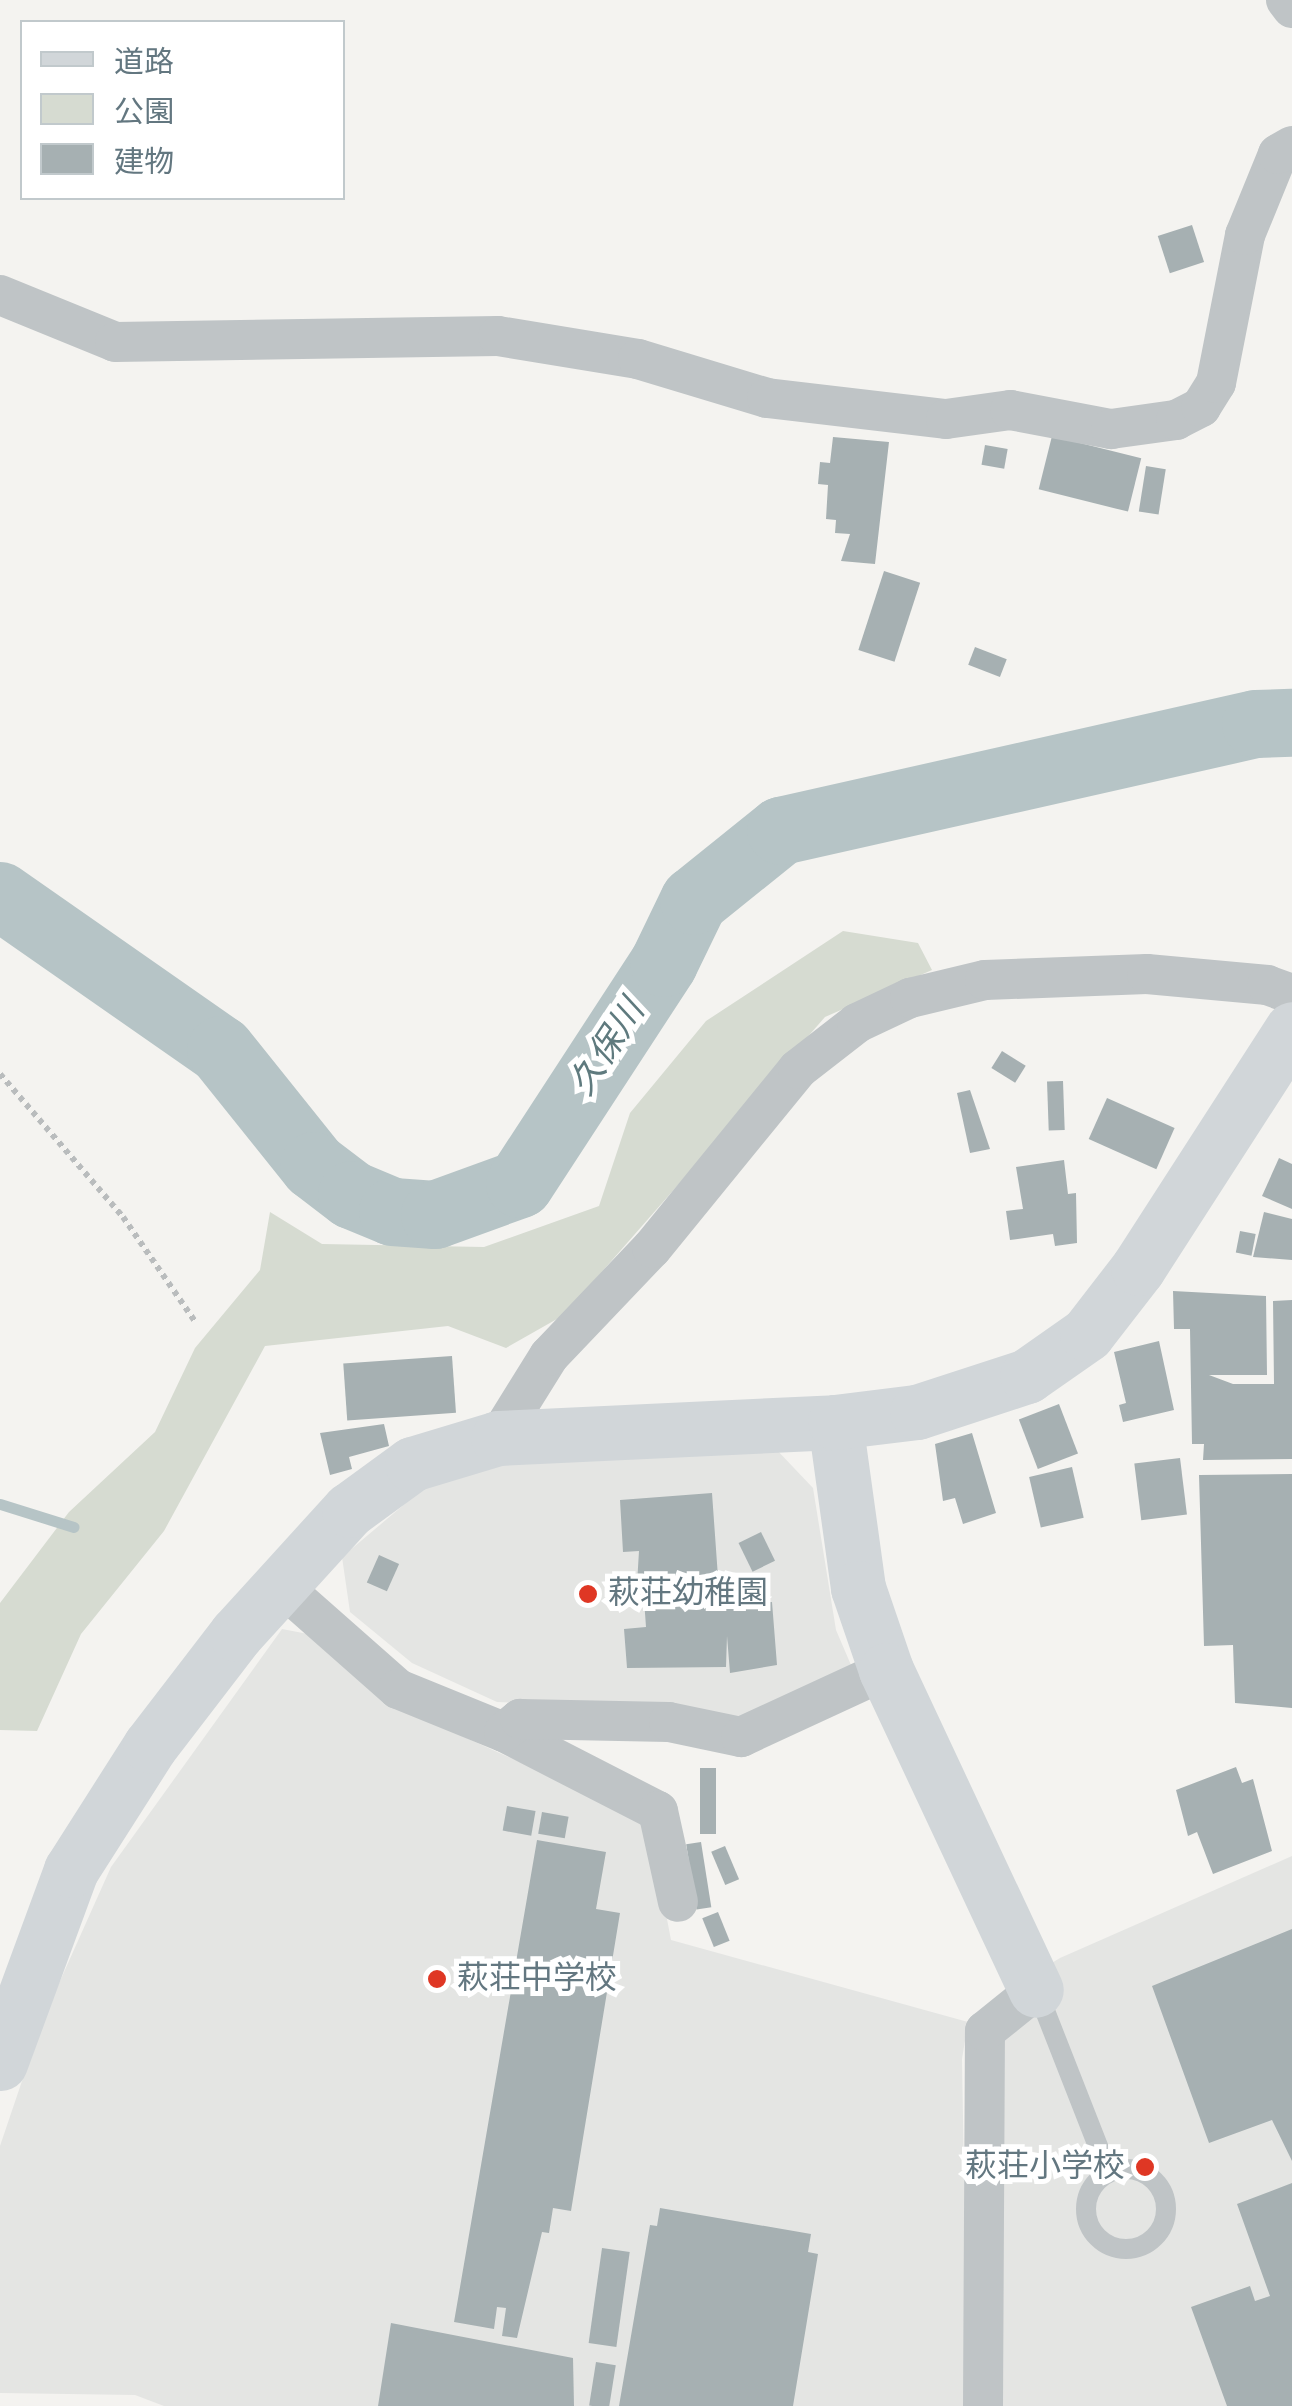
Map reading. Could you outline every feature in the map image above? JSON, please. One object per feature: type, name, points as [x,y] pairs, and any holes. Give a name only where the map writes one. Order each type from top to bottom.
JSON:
[{"type":"street","points":[[1286,0],[1292,8]]},
{"type":"street","points":[[0,295],[115,342],[498,336],[638,359],[767,398],[946,419],[1010,410],[1111,429],[1176,420],[1201,407],[1216,383],[1244,235],[1278,154],[1292,146]]},
{"type":"street","points":[[498,1438],[548,1356],[652,1248],[798,1068],[857,1024],[910,998],[985,980],[1147,974],[1267,985],[1292,994]]},
{"type":"street","points":[[0,2063],[71,1870],[150,1746],[279,1584],[349,1510],[412,1464],[498,1438],[836,1422],[981,1396],[1026,1376],[1087,1334],[1138,1268],[1279,1052]]},
{"type":"street","points":[[836,1422],[858,1588],[886,1670],[1036,1990],[985,2031],[983,2406]]},
{"type":"street","points":[[279,1584],[398,1690],[504,1732],[658,1811],[678,1902]]},
{"type":"street","points":[[504,1732],[520,1719],[650,1722],[741,1738],[886,1670]]},
{"type":"lane","points":[[1036,1990],[1108,2172]]},
{"type":"lane","points":[[1126,2168],[1158,2184],[1165,2219],[1143,2246],[1108,2246],[1094,2234],[1086,2200],[1108,2172],[1126,2168]]},
{"type":"path","points":[[0,1074],[123,1217],[196,1323]]},
{"type":"shaded area","name":"萩荘幼稚園","points":[[775,1448],[813,1488],[836,1630],[854,1672],[749,1720],[662,1708],[497,1702],[412,1663],[350,1612],[342,1557],[426,1486],[492,1465]]},
{"type":"shaded area","name":"萩荘中学校","points":[[282,1629],[308,1634],[389,1703],[648,1820],[671,1940],[968,2022],[962,2059],[968,2406],[164,2406],[135,2395],[0,2393],[0,2146],[43,2019],[111,1867]]},
{"type":"shaded area","name":"萩荘小学校","points":[[1292,1856],[1292,2406],[999,2406],[1001,1994],[1060,1958]]},
{"type":"green space","points":[[843,931],[918,943],[932,970],[825,1017],[564,1315],[506,1348],[448,1326],[265,1346],[164,1531],[81,1634],[37,1731],[0,1730],[0,1603],[69,1512],[155,1432],[195,1348],[260,1270],[270,1212],[322,1244],[484,1247],[599,1206],[630,1113],[706,1021]]},
{"type":"building","points":[[1192,225],[1204,262],[1170,273],[1158,236]]},
{"type":"building","points":[[1052,436],[1141,458],[1128,512],[1039,489]]},
{"type":"building","points":[[833,437],[889,442],[875,564],[841,561],[850,534],[835,533],[836,520],[826,519],[828,485],[818,484],[820,462],[830,463]]},
{"type":"building","points":[[985,445],[1008,449],[1004,469],[982,465]]},
{"type":"building","points":[[1146,466],[1166,469],[1159,515],[1139,511]]},
{"type":"building","points":[[884,571],[920,583],[894,662],[858,650]]},
{"type":"building","points":[[975,647],[1007,659],[1000,677],[968,665]]},
{"type":"building","points":[[1002,1051],[1026,1066],[1015,1083],[991,1068]]},
{"type":"building","points":[[1063,1081],[1065,1130],[1049,1131],[1047,1082]]},
{"type":"building","points":[[970,1090],[990,1149],[970,1153],[957,1093]]},
{"type":"building","points":[[1107,1098],[1175,1128],[1156,1169],[1089,1139]]},
{"type":"building","points":[[1279,1158],[1292,1164],[1292,1209],[1262,1196]]},
{"type":"building","points":[[1064,1160],[1068,1194],[1076,1193],[1077,1243],[1055,1246],[1053,1234],[1010,1240],[1006,1211],[1023,1209],[1016,1167]]},
{"type":"building","points":[[1264,1212],[1292,1219],[1292,1260],[1253,1257]]},
{"type":"building","points":[[1240,1231],[1256,1234],[1252,1256],[1236,1253]]},
{"type":"building","points":[[1173,1291],[1266,1296],[1267,1375],[1209,1375],[1233,1384],[1274,1384],[1273,1301],[1292,1300],[1292,1459],[1203,1460],[1204,1444],[1192,1444],[1190,1329],[1174,1329]]},
{"type":"building","points":[[1159,1341],[1174,1410],[1123,1422],[1119,1405],[1126,1403],[1114,1352]]},
{"type":"building","points":[[452,1356],[456,1413],[347,1420],[343,1364]]},
{"type":"building","points":[[1059,1404],[1078,1453],[1038,1469],[1019,1419]]},
{"type":"building","points":[[384,1424],[389,1446],[349,1457],[352,1469],[330,1475],[320,1433]]},
{"type":"building","points":[[972,1433],[996,1513],[963,1524],[955,1498],[943,1501],[935,1444]]},
{"type":"building","points":[[1180,1458],[1187,1515],[1141,1520],[1134,1464]]},
{"type":"building","points":[[1072,1467],[1084,1518],[1041,1528],[1029,1477]]},
{"type":"building","points":[[1292,1474],[1292,1708],[1235,1703],[1233,1645],[1204,1646],[1199,1475]]},
{"type":"building","points":[[712,1493],[720,1605],[739,1597],[740,1604],[772,1602],[777,1665],[730,1673],[727,1636],[726,1667],[627,1668],[624,1629],[646,1627],[644,1599],[636,1600],[639,1551],[623,1552],[620,1500]]},
{"type":"building","points":[[761,1532],[775,1561],[753,1572],[739,1543]]},
{"type":"building","points":[[379,1555],[399,1564],[387,1591],[367,1582]]},
{"type":"building","points":[[1236,1767],[1242,1783],[1253,1779],[1272,1851],[1213,1874],[1197,1832],[1188,1836],[1176,1790]]},
{"type":"building","points":[[700,1768],[716,1768],[716,1834],[700,1834]]},
{"type":"building","points":[[507,1806],[536,1811],[531,1836],[503,1831]]},
{"type":"building","points":[[542,1812],[569,1817],[565,1838],[538,1834]]},
{"type":"building","points":[[537,1840],[606,1852],[596,1909],[620,1913],[571,2211],[553,2208],[549,2233],[542,2232],[517,2338],[502,2336],[506,2308],[497,2307],[494,2329],[454,2322]]},
{"type":"building","points":[[701,1842],[711,1907],[697,1910],[686,1844]]},
{"type":"building","points":[[725,1846],[739,1879],[725,1885],[711,1852]]},
{"type":"building","points":[[718,1912],[730,1941],[714,1947],[702,1918]]},
{"type":"building","points":[[1292,1929],[1292,2161],[1272,2120],[1209,2143],[1152,1986]]},
{"type":"building","points":[[1292,2183],[1292,2406],[1227,2406],[1191,2307],[1250,2286],[1255,2301],[1270,2296],[1237,2204]]},
{"type":"building","points":[[660,2208],[811,2234],[808,2252],[818,2254],[793,2406],[619,2406],[650,2225],[657,2226]]},
{"type":"building","points":[[602,2248],[630,2252],[616,2347],[589,2343]]},
{"type":"building","points":[[391,2323],[573,2358],[574,2406],[378,2406]]},
{"type":"building","points":[[596,2362],[616,2365],[609,2406],[589,2405]]},
{"type":"waterway","name":"久保川","points":[[0,896],[221,1050],[314,1166],[352,1195],[393,1212],[435,1215],[520,1184],[664,963],[694,901],[781,831],[1256,724],[1292,723]]},
{"type":"waterway","points":[[0,1504],[74,1527]]},
{"type":"place","name":"萩荘幼稚園","points":[[588,1594]]},
{"type":"place","name":"萩荘中学校","points":[[437,1979]]},
{"type":"place","name":"萩荘小学校","points":[[1145,2167]]}]
